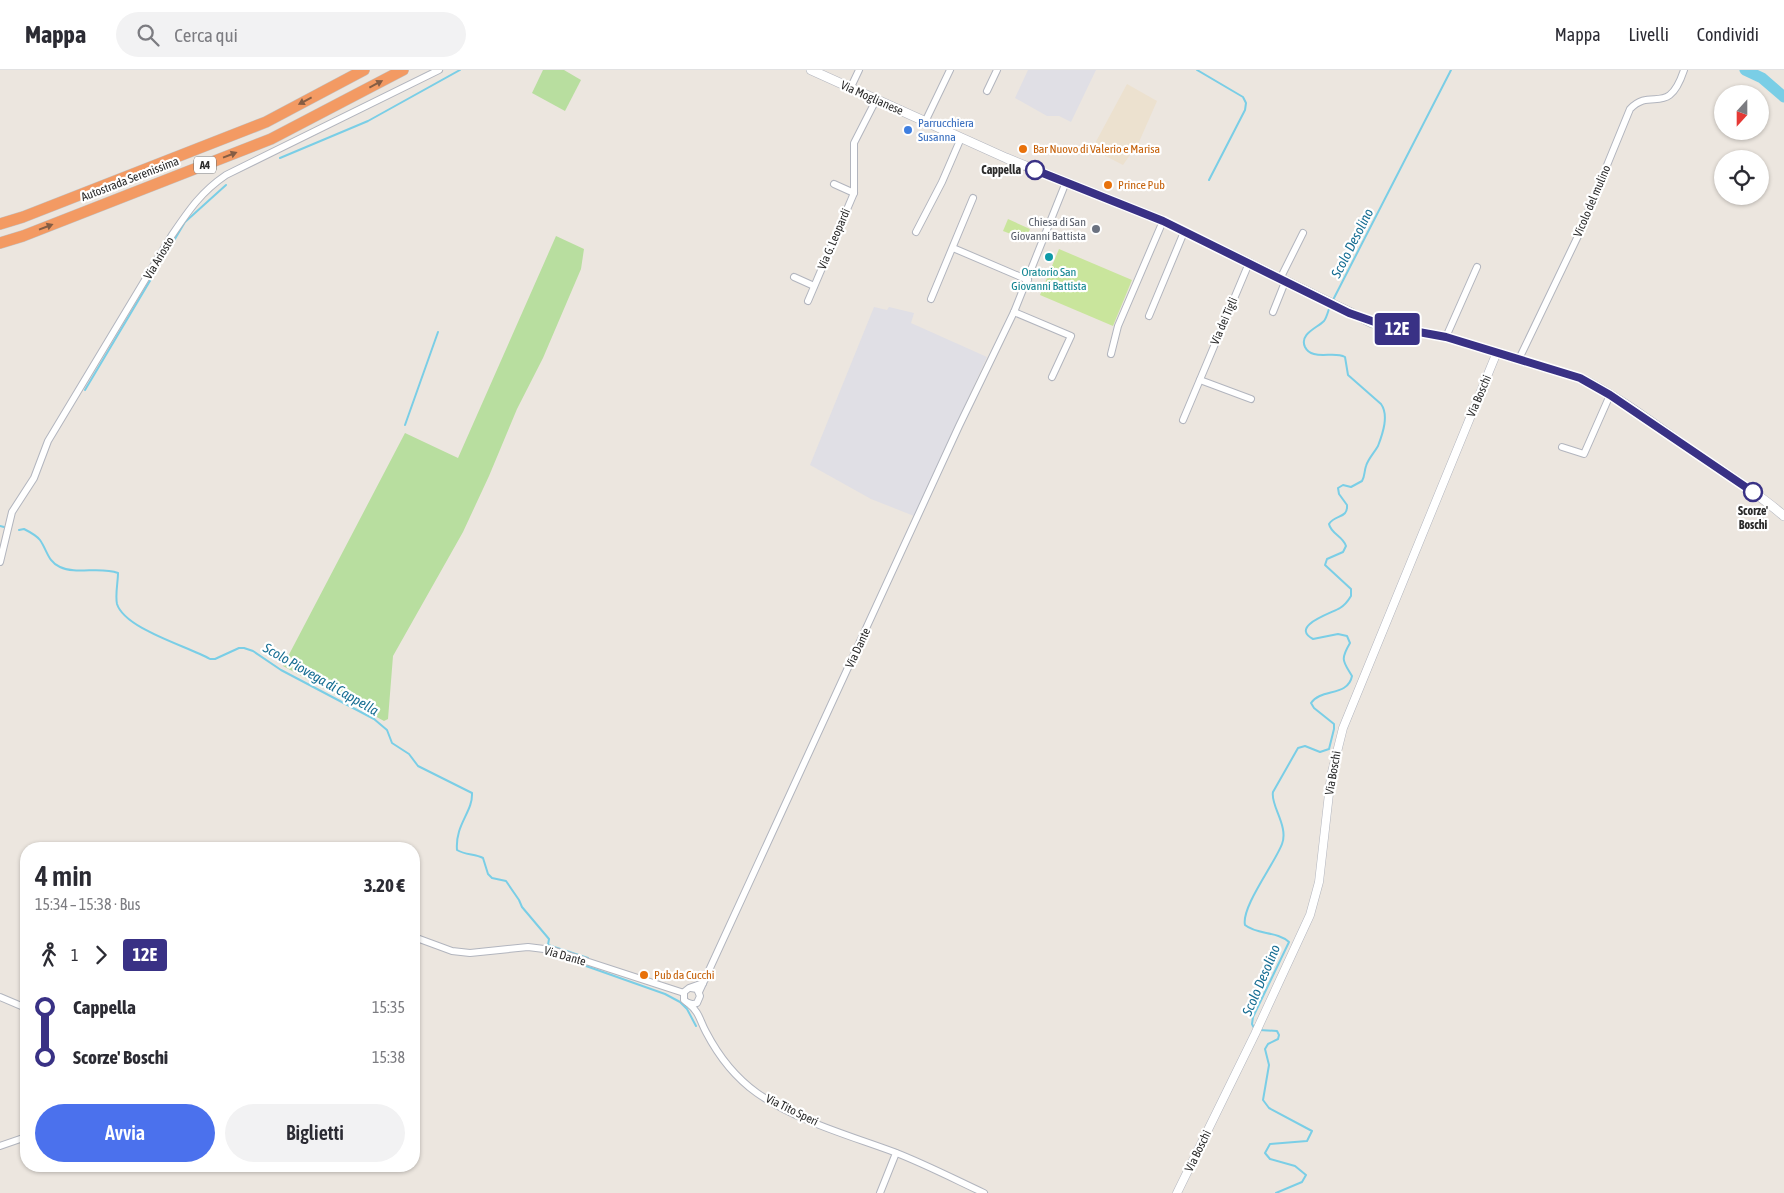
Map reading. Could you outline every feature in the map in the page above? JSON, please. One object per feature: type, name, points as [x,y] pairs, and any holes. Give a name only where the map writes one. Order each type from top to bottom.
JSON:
[{"type":"highway","name":"Autostrada Serenissima","points":[[0,224],[23,217],[266,122],[364,70]]},
{"type":"highway","name":"Autostrada Serenissima","points":[[0,243],[23,236],[271,139],[403,70]]},
{"type":"main road","name":"Via Moglianese","points":[[811,70],[961,138],[1163,221],[1325,301],[1379,325],[1446,337],[1580,378],[1610,395],[1745,487],[1784,516]]},
{"type":"street","name":"Via Ariosto","points":[[0,562],[12,512],[34,478],[48,441],[172,235],[201,195],[226,175],[439,70]]},
{"type":"street","points":[[850,88],[859,70]]},
{"type":"street","points":[[925,122],[950,70]]},
{"type":"street","points":[[987,91],[997,70]]},
{"type":"street","name":"Vicolo del mulino","points":[[1519,359],[1578,236],[1630,109],[1637,101],[1657,100],[1670,95],[1677,87],[1684,70]]},
{"type":"street","name":"Via G. Leopardi","points":[[808,301],[854,193],[854,143],[876,100]]},
{"type":"street","points":[[916,232],[942,182],[961,138]]},
{"type":"street","name":"Via Dante","points":[[699,992],[1014,312],[1066,182]]},
{"type":"street","name":"Via G. Leopardi","points":[[834,184],[854,193]]},
{"type":"street","points":[[931,299],[973,198]]},
{"type":"street","points":[[1111,354],[1118,326],[1163,221]]},
{"type":"street","points":[[1149,316],[1184,232]]},
{"type":"street","points":[[1273,312],[1283,280],[1303,233]]},
{"type":"street","points":[[953,248],[1028,280]]},
{"type":"street","name":"Via dei Tigli","points":[[1183,420],[1248,263]]},
{"type":"street","points":[[1446,337],[1477,266]]},
{"type":"street","name":"Via G. Leopardi","points":[[794,277],[814,286]]},
{"type":"street","points":[[1014,312],[1071,336],[1052,377]]},
{"type":"street","name":"Via Boschi","points":[[1178,1193],[1256,1034],[1310,914],[1319,882],[1331,776],[1343,728],[1497,352]]},
{"type":"street","points":[[1200,380],[1251,399]]},
{"type":"street","points":[[1562,447],[1584,454],[1610,395]]},
{"type":"street","name":"Via Dante","points":[[420,939],[452,951],[470,953],[528,947],[552,950],[684,994]]},
{"type":"street","points":[[699,1000],[696,1004],[688,1003],[684,1000],[684,994],[686,990],[703,983]]},
{"type":"street","points":[[692,988],[697,989],[699,992],[697,1011]]},
{"type":"street","points":[[0,997],[20,1005]]},
{"type":"street","name":"Via Tito Speri","points":[[688,1003],[697,1011],[706,1032],[727,1065],[756,1092],[784,1109],[810,1121],[896,1153],[984,1193]]},
{"type":"street","points":[[0,1146],[20,1139]]},
{"type":"street","points":[[880,1193],[896,1153]]},
{"type":"shaded area","points":[[1028,70],[1096,70],[1071,122],[1059,116],[1047,116],[1015,98]]},
{"type":"shaded area","points":[[1127,84],[1157,101],[1139,142],[1123,165],[1092,149]]},
{"type":"shaded area","points":[[874,307],[887,310],[889,307],[914,313],[911,323],[987,357],[914,516],[871,499],[810,465]]},
{"type":"green space","points":[[543,70],[564,70],[581,80],[565,111],[532,93]]},
{"type":"green space","points":[[1008,219],[1030,229],[1026,240],[1003,231]]},
{"type":"green space","points":[[556,236],[584,249],[581,269],[543,358],[517,409],[463,532],[393,656],[388,719],[384,721],[283,666],[405,433],[458,458]]},
{"type":"green space","points":[[1059,249],[1132,280],[1113,326],[1040,295]]},
{"type":"waterway","points":[[280,158],[368,121],[460,70]]},
{"type":"waterway","points":[[1197,70],[1243,97],[1246,103],[1245,110],[1209,180]]},
{"type":"waterway","name":"Scolo Desolino","points":[[1333,300],[1451,70]]},
{"type":"waterway","points":[[1745,70],[1762,78],[1784,97]]},
{"type":"waterway","points":[[85,390],[185,222],[226,185]]},
{"type":"waterway","name":"Scolo Desolino","points":[[1254,1028],[1252,1024],[1253,1017],[1289,942],[1279,936],[1255,930],[1245,925],[1248,907],[1278,852],[1284,837],[1274,803],[1273,792],[1298,748],[1305,746],[1320,752],[1329,749],[1334,724],[1314,708],[1311,703],[1321,695],[1345,687],[1350,683],[1352,676],[1344,660],[1350,643],[1347,636],[1338,634],[1313,639],[1307,634],[1306,629],[1314,620],[1342,607],[1351,596],[1351,589],[1325,565],[1327,559],[1343,552],[1346,546],[1329,524],[1334,519],[1343,515],[1347,509],[1347,505],[1339,494],[1338,488],[1343,485],[1351,487],[1362,481],[1367,463],[1382,436],[1385,419],[1385,413],[1381,404],[1348,375],[1345,357],[1314,354],[1305,347],[1304,338],[1324,321],[1330,306]]},
{"type":"waterway","points":[[405,425],[438,332]]},
{"type":"waterway","name":"Scolo Piovega di Cappella","points":[[0,526],[4,527]]},
{"type":"waterway","name":"Scolo Piovega di Cappella","points":[[19,530],[24,529],[37,537],[50,559],[60,567],[73,570],[104,570],[118,573],[117,604],[122,613],[144,629],[210,659],[215,659],[239,648],[253,651],[281,670],[374,719],[387,730],[392,743],[409,754],[418,766],[472,793],[472,800],[459,833],[457,850],[483,858],[488,874],[492,878],[506,881],[522,907],[549,939],[548,945],[588,958]]},
{"type":"waterway","name":"Scolo Piovega di Cappella","points":[[586,966],[665,994],[680,1002],[687,1009],[696,1026]]},
{"type":"waterway","name":"Scolo Desolino","points":[[1259,1030],[1277,1031],[1279,1035],[1278,1039],[1268,1044],[1265,1049],[1269,1065],[1263,1100],[1269,1108],[1312,1131],[1307,1141],[1270,1144],[1265,1153],[1270,1159],[1295,1166],[1306,1175],[1302,1182],[1276,1193]]},
{"type":"bus line","name":"12E","points":[[1035,170],[1163,221],[1372,323],[1446,337],[1580,378],[1610,395],[1753,492]]},
{"type":"place","name":"Parrucchiera Susanna","points":[[908,130]]},
{"type":"place","name":"Bar Nuovo di Valerio e Marisa","points":[[1023,149]]},
{"type":"place","name":"Cappella","points":[[1035,170]]},
{"type":"place","name":"Prince Pub","points":[[1108,185]]},
{"type":"place","name":"Chiesa di San Giovanni Battista","points":[[1096,229]]},
{"type":"place","name":"Oratorio San Giovanni Battista","points":[[1049,257]]},
{"type":"place","name":"Scorze' Boschi","points":[[1753,492]]},
{"type":"place","name":"Pub da Cucchi","points":[[644,975]]}]
